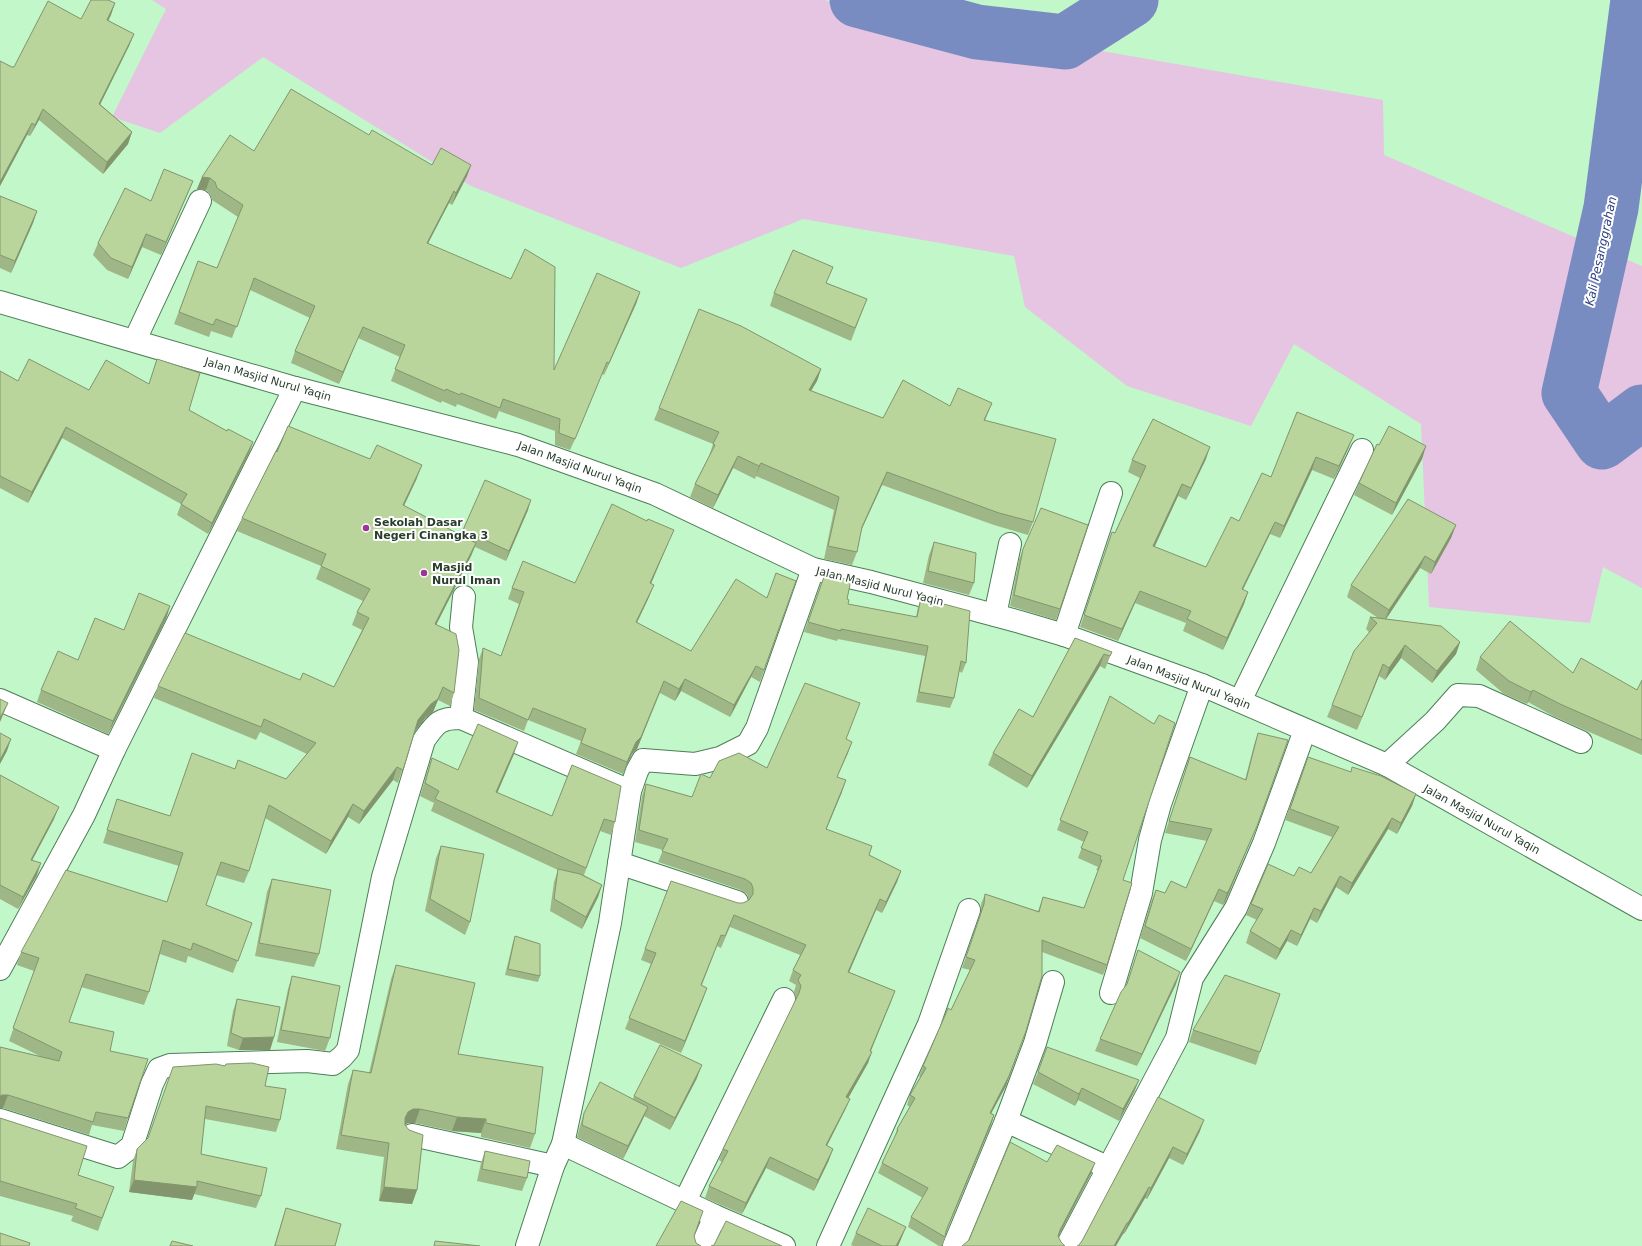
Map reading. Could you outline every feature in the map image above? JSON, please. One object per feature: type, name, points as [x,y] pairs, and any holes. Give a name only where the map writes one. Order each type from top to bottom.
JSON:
[{"type":"street","points":[[135,340],[200,200]]},
{"type":"street","name":"Jalan Masjid Nurul Yaqin","points":[[0,304],[135,340],[295,388],[518,445],[655,494],[813,569],[871,582],[1064,635],[1202,685],[1387,765],[1642,909]]},
{"type":"street","points":[[0,969],[84,815],[114,750],[295,388]]},
{"type":"street","points":[[1240,701],[1362,450]]},
{"type":"street","points":[[1064,635],[1111,493]]},
{"type":"street","points":[[995,615],[1010,544]]},
{"type":"street","points":[[528,1246],[553,1166],[563,1144],[610,923],[630,791],[637,771],[643,760],[695,764],[720,758],[748,744],[757,728],[813,569]]},
{"type":"street","points":[[461,718],[467,662],[461,627],[464,597]]},
{"type":"street","points":[[1111,993],[1141,893],[1152,833],[1202,685]]},
{"type":"street","points":[[1387,765],[1435,721],[1458,695],[1479,696],[1580,742]]},
{"type":"street","points":[[0,700],[114,750]]},
{"type":"street","points":[[0,1120],[118,1157],[132,1146],[152,1084],[159,1069],[170,1065],[292,1061],[333,1064],[342,1057],[348,1050],[383,877],[424,740],[436,724],[447,718],[461,718],[630,791]]},
{"type":"street","points":[[1067,1246],[1107,1167],[1177,1038],[1192,978],[1236,908],[1264,843],[1305,730]]},
{"type":"street","points":[[619,863],[737,902]]},
{"type":"street","points":[[828,1246],[929,1024],[969,910]]},
{"type":"street","points":[[1126,945],[1146,955]]},
{"type":"street","points":[[1172,968],[1192,978]]},
{"type":"street","points":[[954,1246],[1006,1121],[1035,1043],[1053,982]]},
{"type":"street","points":[[685,1201],[784,999]]},
{"type":"street","points":[[1035,1043],[1057,1051]]},
{"type":"street","points":[[1130,1077],[1152,1085]]},
{"type":"street","points":[[1006,1121],[1107,1167]]},
{"type":"street","points":[[412,1135],[553,1166]]},
{"type":"street","points":[[563,1144],[715,1216],[784,1246]]},
{"type":"street","points":[[702,1246],[715,1216]]},
{"type":"shaded area","points":[[152,0],[825,0],[838,5],[1383,100],[1384,155],[1642,266],[1642,588],[1603,567],[1590,623],[1429,607],[1421,424],[1294,344],[1251,426],[1127,386],[1025,307],[1014,256],[803,219],[681,268],[471,186],[263,57],[160,133],[112,117],[166,9]]},
{"type":"building","points":[[91,0],[108,0],[115,3],[107,20],[134,34],[99,104],[132,132],[107,162],[43,109],[35,125],[32,123],[0,182],[0,61],[14,67],[48,1],[81,19]]},
{"type":"building","points":[[291,89],[369,135],[372,130],[432,165],[441,148],[471,165],[456,193],[454,191],[427,243],[511,279],[525,249],[555,267],[554,370],[597,273],[640,292],[609,363],[607,362],[575,439],[559,433],[560,419],[503,399],[500,408],[461,393],[460,395],[446,389],[445,391],[395,369],[405,345],[363,327],[343,372],[295,351],[315,306],[254,278],[237,327],[216,319],[213,325],[179,312],[198,261],[217,268],[243,205],[217,188],[215,182],[210,178],[202,177],[230,135],[254,151]]},
{"type":"building","points":[[164,169],[193,181],[166,242],[146,234],[132,267],[111,258],[98,243],[125,188],[151,201]]},
{"type":"building","points":[[0,196],[37,211],[15,261],[0,255]]},
{"type":"building","points":[[793,250],[833,267],[826,283],[867,299],[855,328],[774,293]]},
{"type":"building","points":[[699,309],[741,326],[821,369],[809,390],[883,418],[903,380],[950,406],[958,388],[992,403],[984,420],[1056,439],[1033,522],[999,513],[887,472],[862,527],[857,552],[828,546],[839,497],[761,463],[759,466],[738,456],[718,495],[695,484],[715,445],[713,444],[719,432],[659,408]]},
{"type":"building","points":[[29,359],[89,390],[106,360],[149,384],[157,359],[200,373],[189,410],[227,431],[228,429],[253,442],[212,523],[181,504],[187,494],[66,427],[32,492],[0,476],[0,371],[18,381]]},
{"type":"building","points":[[1297,412],[1354,435],[1339,466],[1316,457],[1284,526],[1275,522],[1242,589],[1248,592],[1227,638],[1187,619],[1191,611],[1140,591],[1122,629],[1084,615],[1112,532],[1115,533],[1146,466],[1132,460],[1153,419],[1210,447],[1191,488],[1182,484],[1153,546],[1206,567],[1231,517],[1239,521],[1262,473],[1271,477]]},
{"type":"building","points":[[288,426],[370,459],[377,445],[422,465],[403,505],[476,543],[435,624],[456,634],[459,650],[454,693],[443,687],[438,699],[431,704],[418,720],[403,770],[397,767],[364,811],[353,804],[331,841],[269,805],[249,871],[221,862],[206,905],[252,923],[238,961],[193,943],[191,950],[163,940],[149,992],[86,974],[69,1022],[114,1032],[110,1051],[148,1059],[128,1118],[96,1112],[93,1122],[8,1095],[0,1096],[0,1047],[59,1061],[62,1052],[13,1028],[39,958],[21,952],[66,870],[167,902],[183,853],[107,830],[117,799],[170,816],[192,753],[235,769],[238,760],[286,779],[316,743],[264,719],[261,727],[158,686],[185,633],[300,680],[303,673],[334,687],[369,618],[357,612],[370,589],[321,566],[326,554],[242,518],[276,451],[277,452]]},
{"type":"building","points":[[1389,426],[1426,446],[1396,503],[1359,483],[1377,444],[1379,445]]},
{"type":"building","points":[[485,480],[531,500],[509,551],[463,530]]},
{"type":"building","points":[[1408,499],[1456,525],[1435,562],[1425,556],[1389,610],[1351,585]]},
{"type":"building","points":[[612,504],[647,521],[648,519],[674,530],[650,583],[654,585],[636,622],[691,651],[736,579],[767,598],[776,573],[796,581],[764,670],[756,666],[734,705],[685,679],[679,689],[664,681],[641,737],[636,742],[627,762],[581,743],[586,729],[533,708],[528,720],[479,698],[483,648],[501,656],[524,592],[512,588],[523,561],[575,583]]},
{"type":"building","points":[[1041,508],[1088,525],[1060,609],[1014,595],[1023,549]]},
{"type":"building","points":[[934,542],[976,553],[974,583],[928,571]]},
{"type":"building","points":[[825,574],[851,580],[847,599],[849,600],[848,604],[917,617],[921,598],[970,611],[966,663],[961,661],[954,698],[919,692],[928,646],[841,629],[841,631],[808,622]]},
{"type":"building","points":[[139,593],[170,606],[113,721],[41,690],[58,651],[78,660],[95,618],[124,630]]},
{"type":"building","points":[[1370,617],[1441,626],[1460,642],[1437,671],[1405,645],[1389,668],[1383,664],[1362,717],[1332,705],[1354,651],[1377,623]]},
{"type":"building","points":[[1510,621],[1573,673],[1581,658],[1637,690],[1642,680],[1642,740],[1560,704],[1533,690],[1531,692],[1509,681],[1480,657]]},
{"type":"building","points":[[1075,638],[1112,652],[1110,656],[1104,654],[1032,776],[993,753],[1019,709],[1033,717]]},
{"type":"building","points":[[805,683],[860,703],[846,739],[852,742],[837,777],[846,780],[826,829],[872,846],[869,855],[901,871],[886,902],[880,899],[848,972],[895,991],[870,1051],[872,1052],[846,1097],[850,1099],[826,1145],[833,1149],[818,1180],[770,1157],[746,1203],[709,1186],[728,1151],[723,1149],[799,993],[801,986],[798,980],[801,975],[793,970],[806,945],[734,915],[725,936],[721,935],[701,985],[707,988],[685,1041],[629,1018],[656,953],[645,949],[671,881],[738,903],[743,903],[749,900],[753,894],[751,883],[745,879],[662,851],[668,839],[639,830],[646,784],[692,797],[701,774],[710,778],[719,761],[739,753],[767,768]]},
{"type":"building","points":[[1110,696],[1154,724],[1159,715],[1175,723],[1123,880],[1132,883],[1107,965],[1042,940],[1042,976],[1026,1031],[1009,1076],[990,1113],[994,1115],[946,1231],[945,1237],[911,1217],[928,1188],[882,1163],[898,1130],[897,1129],[915,1098],[910,1095],[926,1068],[923,1066],[948,1008],[951,1010],[975,960],[966,957],[984,904],[985,894],[1039,912],[1043,897],[1084,908],[1102,860],[1100,860],[1101,856],[1081,848],[1088,832],[1060,820]]},
{"type":"building","points":[[0,699],[8,703],[0,718]]},
{"type":"building","points":[[478,724],[518,742],[496,792],[552,816],[572,765],[621,786],[615,822],[604,819],[586,868],[435,799],[439,791],[425,783],[432,758],[458,770]]},
{"type":"building","points":[[0,733],[11,739],[0,760]]},
{"type":"building","points":[[1258,733],[1288,740],[1257,826],[1229,890],[1227,893],[1219,889],[1191,949],[1145,926],[1156,890],[1165,893],[1171,881],[1186,888],[1212,829],[1169,821],[1190,757],[1246,780]]},
{"type":"building","points":[[1308,757],[1351,772],[1352,767],[1381,776],[1416,794],[1401,823],[1392,818],[1352,883],[1340,876],[1321,911],[1314,908],[1301,935],[1291,930],[1280,949],[1250,931],[1263,909],[1251,904],[1268,864],[1294,876],[1299,867],[1311,873],[1339,827],[1290,809]]},
{"type":"building","points":[[0,775],[59,807],[31,860],[41,863],[23,897],[0,885]]},
{"type":"building","points":[[441,846],[484,854],[470,922],[430,899]]},
{"type":"building","points":[[558,869],[580,874],[602,885],[586,917],[554,899]]},
{"type":"building","points":[[272,879],[331,890],[319,954],[259,943]]},
{"type":"building","points":[[515,936],[540,944],[540,976],[508,969]]},
{"type":"building","points":[[1138,950],[1180,972],[1142,1054],[1100,1039],[1121,992],[1127,984]]},
{"type":"building","points":[[396,965],[475,983],[458,1054],[543,1067],[535,1134],[486,1123],[486,1119],[457,1117],[420,1109],[413,1109],[408,1112],[405,1118],[405,1125],[409,1130],[423,1135],[417,1190],[384,1187],[389,1143],[341,1135],[353,1070],[371,1073]]},
{"type":"building","points":[[1225,975],[1280,994],[1260,1052],[1193,1030]]},
{"type":"building","points":[[292,976],[340,986],[330,1038],[281,1030]]},
{"type":"building","points":[[237,999],[280,1007],[274,1037],[243,1038],[231,1033]]},
{"type":"building","points":[[660,1045],[702,1065],[675,1118],[634,1096]]},
{"type":"building","points":[[1047,1047],[1139,1080],[1123,1109],[1082,1088],[1079,1094],[1038,1072]]},
{"type":"building","points":[[252,1063],[269,1067],[265,1086],[286,1089],[280,1120],[206,1106],[201,1154],[267,1168],[261,1196],[197,1181],[197,1187],[134,1180],[137,1149],[148,1138],[173,1067],[216,1064],[225,1066],[226,1064]]},
{"type":"building","points":[[600,1082],[648,1107],[628,1146],[582,1125],[584,1113]]},
{"type":"building","points":[[1158,1097],[1204,1120],[1187,1154],[1173,1147],[1151,1188],[1149,1187],[1114,1246],[1078,1246]]},
{"type":"building","points":[[0,1118],[87,1146],[78,1175],[114,1187],[102,1218],[75,1208],[77,1204],[0,1181]]},
{"type":"building","points":[[1010,1142],[1047,1162],[1057,1145],[1095,1163],[1060,1230],[1058,1236],[1065,1246],[962,1246],[969,1240]]},
{"type":"building","points":[[485,1151],[530,1161],[527,1178],[482,1169]]},
{"type":"building","points":[[681,1201],[703,1211],[694,1236],[696,1243],[701,1246],[656,1246]]},
{"type":"building","points":[[286,1208],[341,1224],[335,1246],[275,1246]]},
{"type":"building","points":[[868,1208],[906,1227],[896,1246],[882,1246],[856,1233]]},
{"type":"building","points":[[726,1221],[782,1246],[711,1246],[714,1245]]},
{"type":"building","points":[[0,1233],[30,1243],[29,1246],[0,1246]]},
{"type":"building","points":[[172,1241],[193,1246],[170,1246]]},
{"type":"building","points":[[435,1241],[480,1246],[434,1246]]},
{"type":"waterway","name":"Kali Pesanggrahan","points":[[857,0],[977,32],[1065,42],[1131,0]]},
{"type":"waterway","name":"Kali Pesanggrahan","points":[[1638,0],[1611,208],[1569,393],[1602,442],[1642,412]]},
{"type":"place","name":"Sekolah Dasar Negeri Cinangka 3","points":[[366,528]]},
{"type":"place","name":"Masjid Nurul Iman","points":[[424,573]]}]
